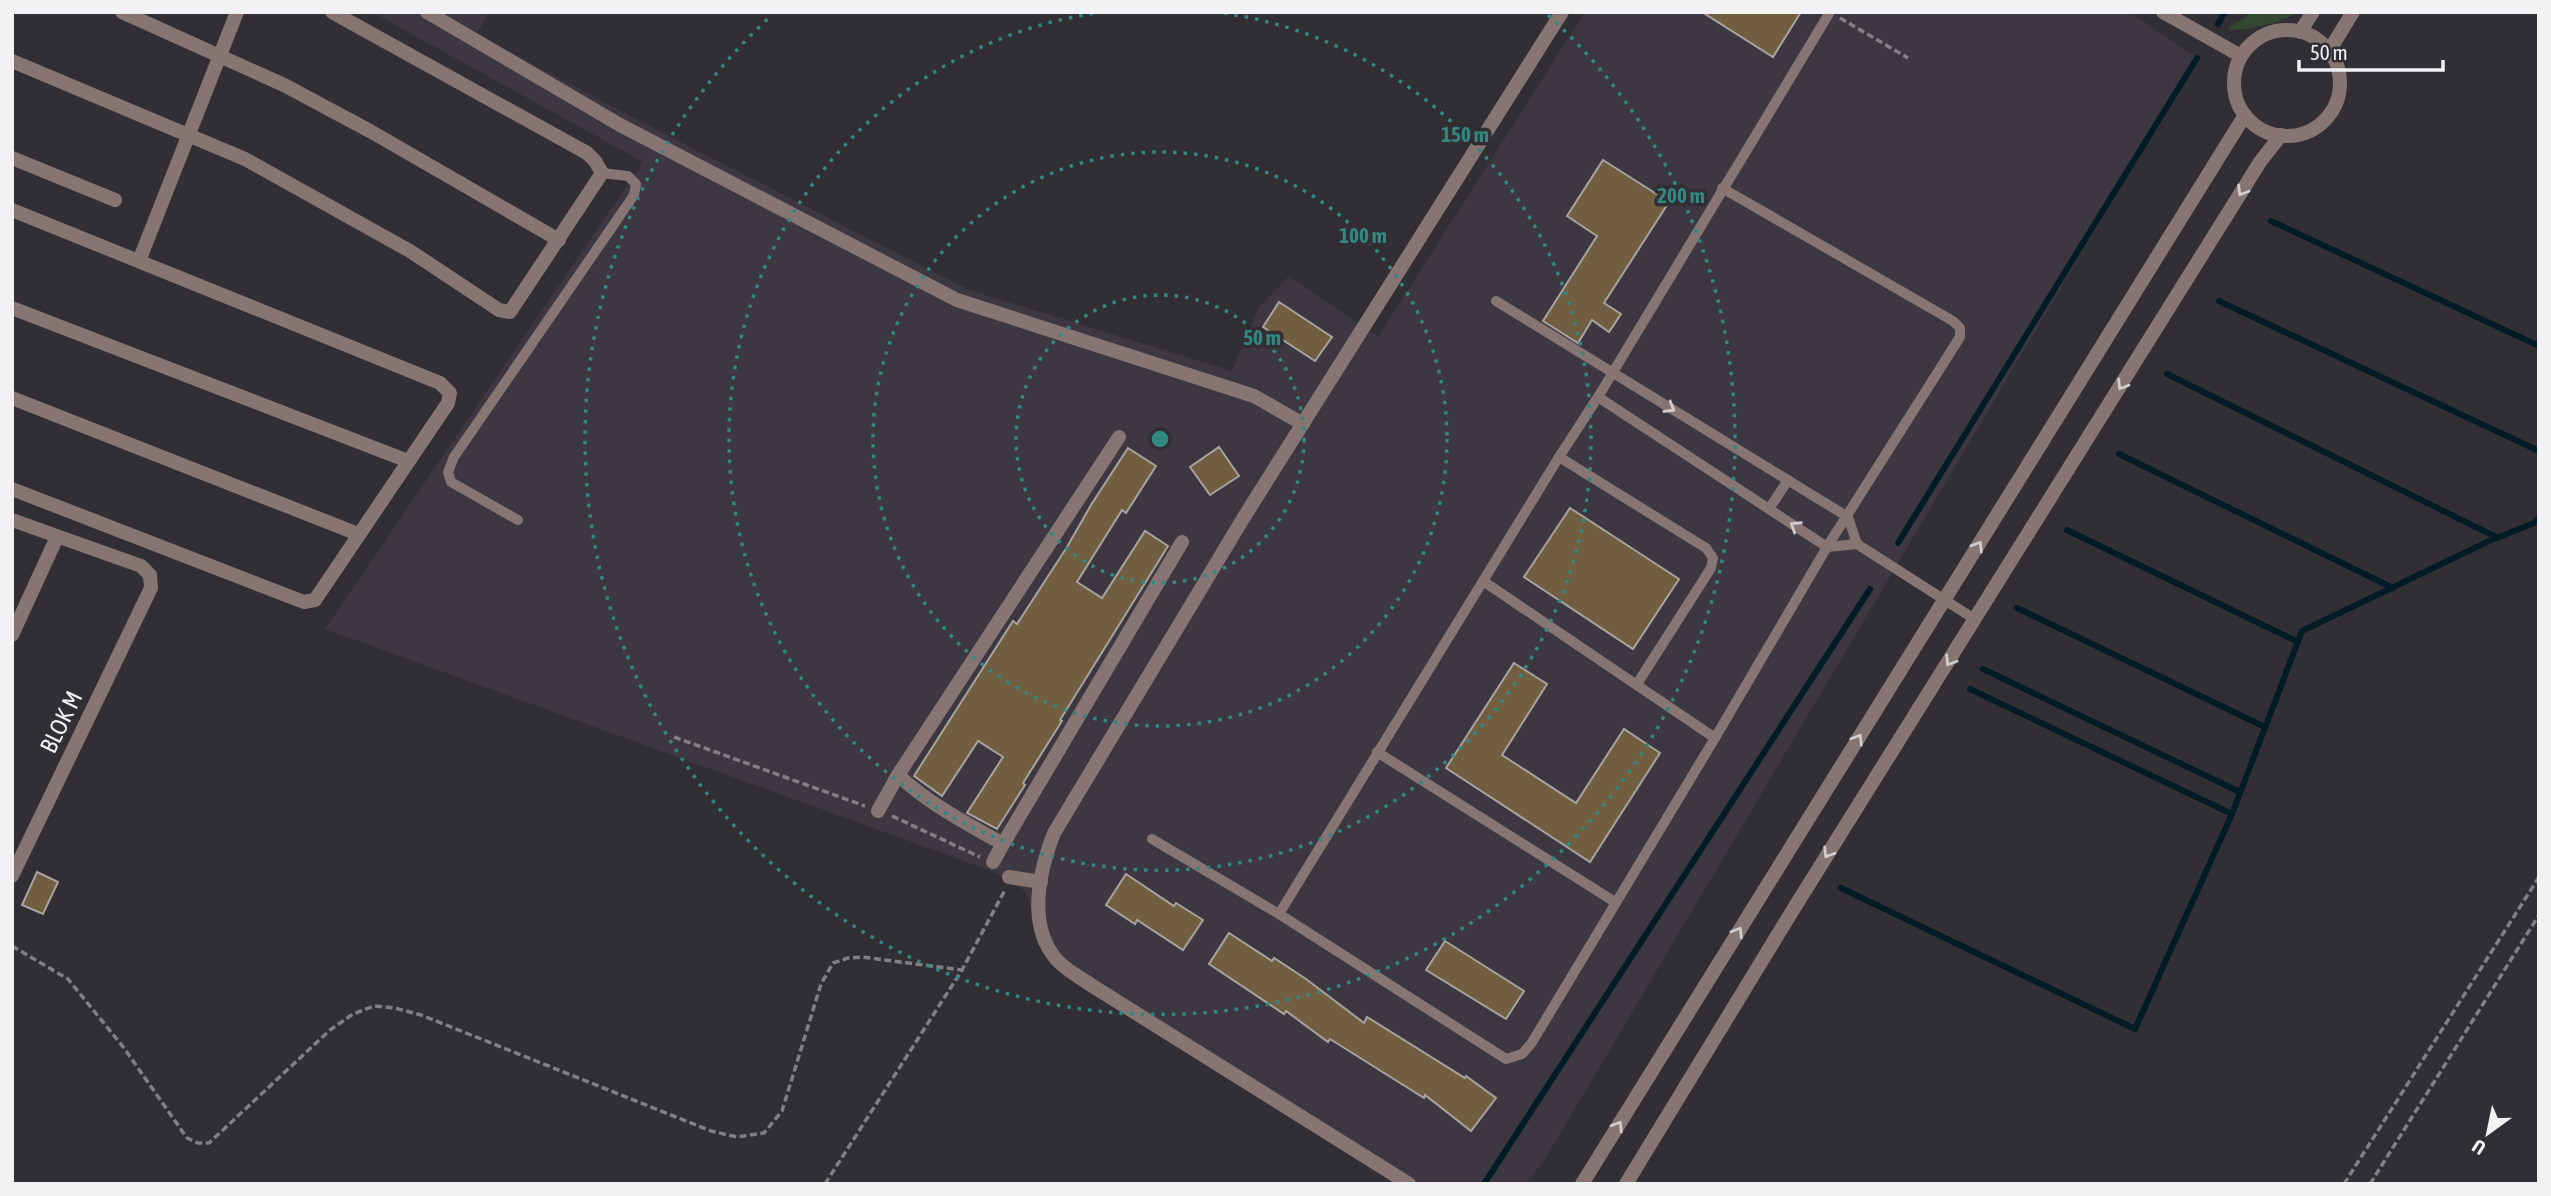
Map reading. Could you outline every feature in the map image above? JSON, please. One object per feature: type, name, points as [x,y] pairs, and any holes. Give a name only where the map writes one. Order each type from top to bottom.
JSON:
[{"type":"street","points":[[122,12],[284,85],[370,131],[559,240]]},
{"type":"street","points":[[139,261],[237,12]]},
{"type":"street","points":[[12,61],[245,159],[410,251],[505,312],[510,312],[602,173],[595,161],[587,153],[332,12]]},
{"type":"street","points":[[426,12],[620,125],[957,300],[1254,396],[1303,424]]},
{"type":"street","points":[[1409,1184],[1102,992],[1057,961],[1041,937],[1038,901],[1043,862],[1054,833],[1303,424],[1562,12]]},
{"type":"street","points":[[2163,12],[2241,56]]},
{"type":"street","points":[[2300,32],[2313,12]]},
{"type":"street","points":[[2329,51],[2353,12]]},
{"type":"street","points":[[2283,30],[2300,32],[2316,39],[2329,51],[2338,67],[2340,84],[2337,102],[2328,117],[2315,128],[2298,135],[2267,132],[2245,116],[2238,102],[2234,86],[2241,56],[2252,43],[2267,34],[2283,30]]},
{"type":"street","points":[[1582,1184],[2245,116]]},
{"type":"street","points":[[1626,1184],[1791,913],[2260,162],[2281,135]]},
{"type":"street","points":[[12,158],[115,201]]},
{"type":"street","points":[[12,210],[440,383],[450,393],[448,403],[315,600],[304,602],[12,489]]},
{"type":"street","points":[[12,308],[408,461]]},
{"type":"street","points":[[12,398],[358,534]]},
{"type":"street","points":[[878,811],[898,775],[1119,436]]},
{"type":"street","points":[[12,520],[57,537],[12,635]]},
{"type":"street","name":"BLOK M","points":[[12,876],[151,588],[149,575],[142,566],[57,537]]},
{"type":"street","points":[[993,862],[1182,542]]},
{"type":"street","points":[[898,775],[953,816],[1003,844]]},
{"type":"street","points":[[1009,877],[1041,882]]},
{"type":"lane","points":[[1279,914],[1598,397],[1830,12]]},
{"type":"lane","points":[[518,520],[461,489],[451,482],[448,472],[454,457],[634,195],[636,184],[628,176],[602,173]]},
{"type":"lane","points":[[1152,839],[1279,914],[1506,1059],[1522,1054],[1531,1044],[1716,738],[1827,547],[1960,337],[1960,328],[1723,187]]},
{"type":"lane","points":[[1496,302],[1848,517],[1857,544]]},
{"type":"lane","points":[[1598,397],[1827,547],[1857,544],[1976,620]]},
{"type":"lane","points":[[1559,457],[1706,548],[1713,558],[1712,568],[1637,684]]},
{"type":"lane","points":[[1769,509],[1788,480]]},
{"type":"lane","points":[[1483,581],[1716,738]]},
{"type":"lane","points":[[1377,752],[1615,902]]},
{"type":"path","points":[[1830,12],[1908,58]]},
{"type":"path","points":[[2344,1184],[2539,877]]},
{"type":"path","points":[[2370,1184],[2539,915]]},
{"type":"path","points":[[12,946],[68,979],[124,1048],[187,1138],[198,1143],[209,1143],[330,1030],[353,1014],[374,1006],[421,1015],[711,1131],[737,1137],[764,1133],[782,1111],[821,984],[833,963],[862,957],[962,970],[825,1184]]},
{"type":"shaded area","points":[[372,12],[489,12],[477,34],[626,114],[969,290],[1232,371],[1258,308],[1289,276],[1378,337],[1585,12],[2130,12],[2197,58],[1544,1161],[1525,1184],[1398,1184],[1064,977],[1036,943],[1032,911],[1025,891],[989,870],[325,629],[643,162]]},
{"type":"green space","points":[[2252,12],[2298,12],[2263,25],[2227,29]]},
{"type":"building","points":[[1702,12],[1801,12],[1773,57]]},
{"type":"building","points":[[1603,160],[1669,202],[1604,303],[1621,314],[1609,332],[1592,320],[1578,343],[1543,321],[1597,236],[1567,216]]},
{"type":"building","points":[[1279,302],[1332,337],[1315,361],[1263,327]]},
{"type":"building","points":[[1219,447],[1239,476],[1210,495],[1190,467]]},
{"type":"building","points":[[1128,448],[1156,466],[1126,513],[1122,510],[1077,582],[1102,598],[1145,531],[1168,546],[1060,720],[1062,721],[997,829],[967,813],[1003,757],[978,741],[942,796],[914,776],[1013,621],[1017,624]]},
{"type":"building","points":[[1570,508],[1679,579],[1633,649],[1524,577]]},
{"type":"building","points":[[1514,663],[1547,684],[1502,755],[1576,803],[1624,729],[1660,753],[1590,862],[1446,768]]},
{"type":"building","points":[[37,872],[58,882],[43,914],[22,905]]},
{"type":"building","points":[[1126,874],[1174,906],[1176,903],[1203,920],[1183,950],[1137,920],[1135,924],[1106,905]]},
{"type":"building","points":[[1229,933],[1306,979],[1364,1023],[1367,1017],[1465,1078],[1466,1076],[1496,1098],[1471,1131],[1425,1095],[1424,1098],[1330,1039],[1328,1042],[1286,1011],[1284,1014],[1209,964]]},
{"type":"building","points":[[1445,941],[1524,991],[1506,1019],[1426,970]]},
{"type":"waterway","points":[[2218,24],[2225,12]]},
{"type":"waterway","points":[[1898,543],[2197,58]]},
{"type":"waterway","points":[[2271,221],[2539,346]]},
{"type":"waterway","points":[[2219,301],[2539,451]]},
{"type":"waterway","points":[[2167,374],[2498,538]]},
{"type":"waterway","points":[[2119,454],[2393,588]]},
{"type":"waterway","points":[[1841,888],[2135,1029],[2232,814],[2302,631],[2487,542],[2534,523],[2539,518]]},
{"type":"waterway","points":[[2067,530],[2298,642]]},
{"type":"waterway","points":[[1484,1184],[1870,589]]},
{"type":"waterway","points":[[2017,608],[2265,727]]},
{"type":"waterway","points":[[1983,669],[2240,792]]},
{"type":"waterway","points":[[1970,689],[2232,814]]}]
